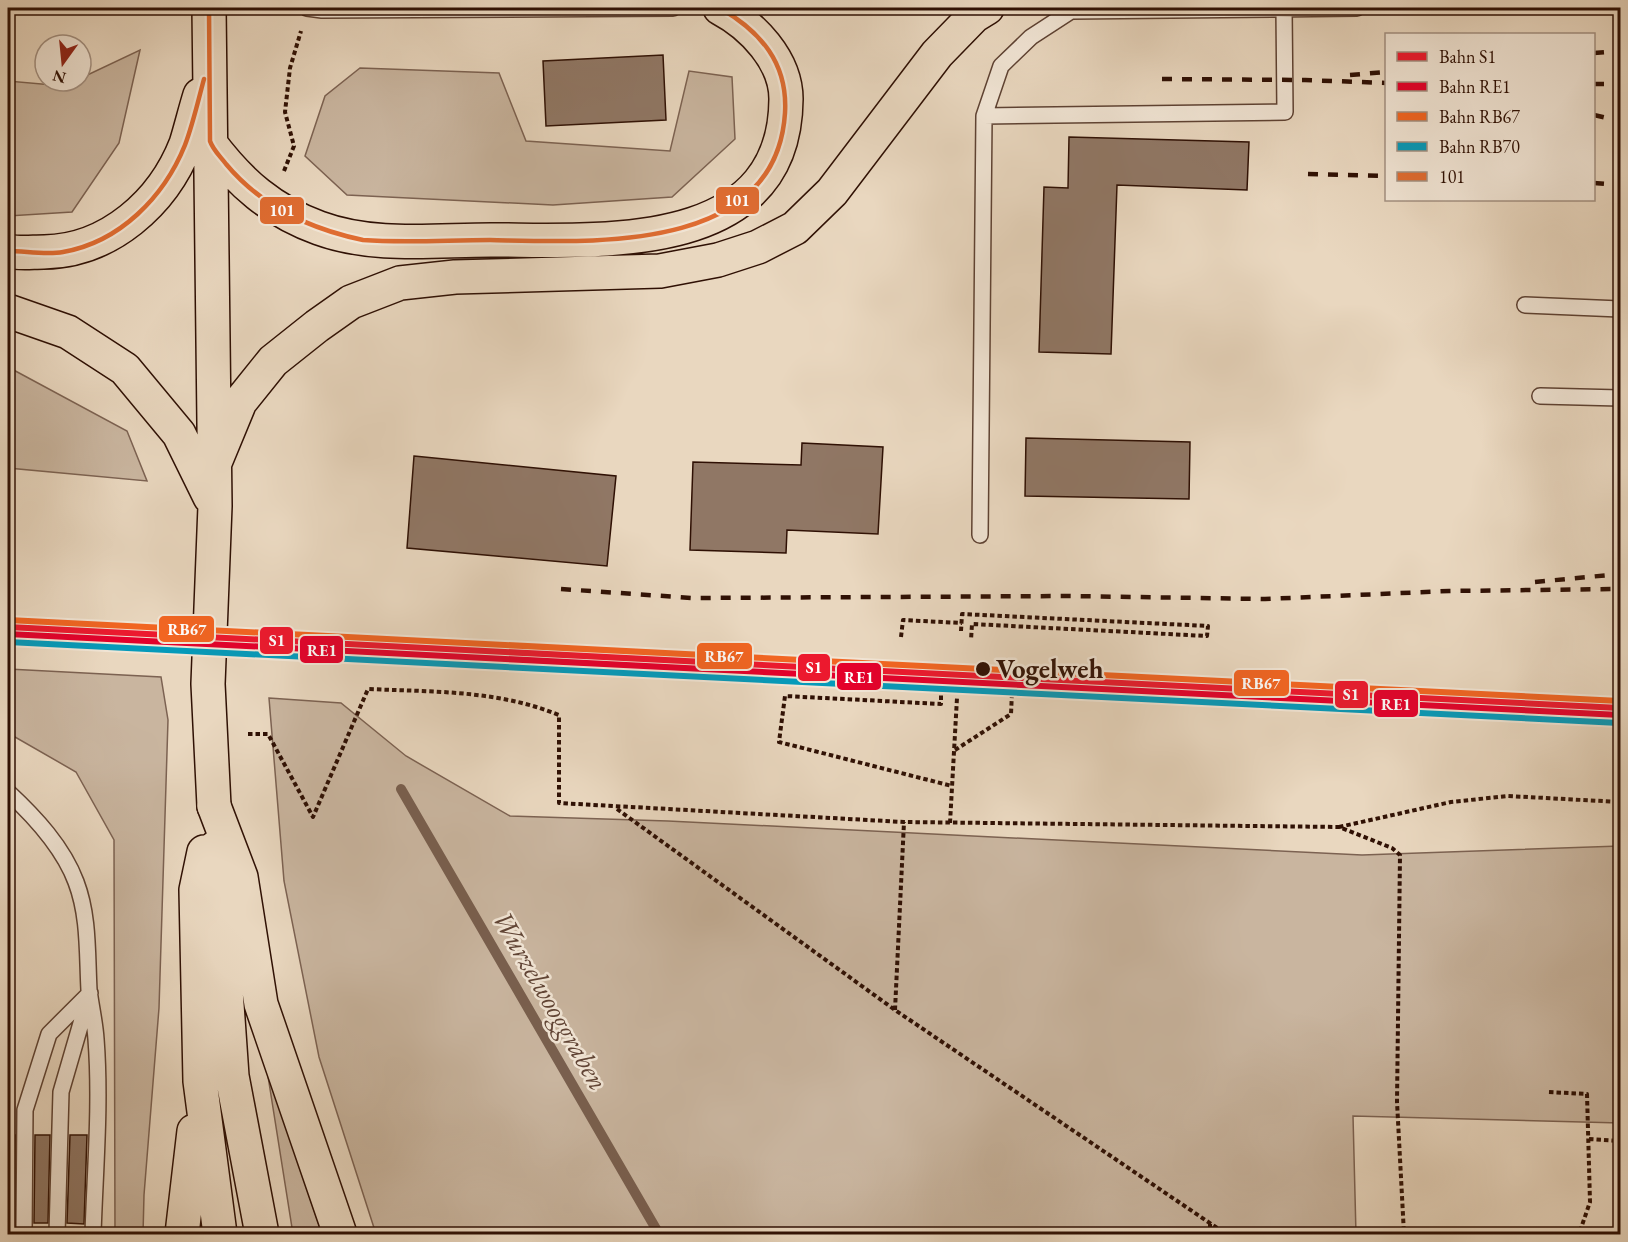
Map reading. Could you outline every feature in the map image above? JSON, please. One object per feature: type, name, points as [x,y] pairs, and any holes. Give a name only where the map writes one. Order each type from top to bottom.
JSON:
[{"type":"main road","points":[[210,143],[230,170],[284,213],[320,228],[363,240],[608,240],[657,235],[721,214],[742,199],[760,181],[776,153],[786,122],[786,94],[780,68],[764,43],[739,18],[720,8]]},
{"type":"main road","points":[[214,465],[240,402],[273,361],[351,302],[400,283],[455,277],[660,271],[718,260],[758,247],[795,228],[832,192],[937,54],[974,16],[987,8]]},
{"type":"main road","points":[[209,17],[215,506],[208,684],[232,1076],[262,1234]]},
{"type":"main road","points":[[8,251],[62,252],[102,240],[126,224],[151,202],[167,179],[185,145],[209,61]]},
{"type":"main road","points":[[8,311],[68,332],[125,369],[179,434],[215,506]]},
{"type":"main road","points":[[214,806],[196,890],[200,1081],[220,1234]]},
{"type":"main road","points":[[214,806],[240,877],[261,1004],[340,1234]]},
{"type":"main road","points":[[182,1234],[200,1081]]},
{"type":"lane","points":[[307,8],[322,10],[673,8]]},
{"type":"lane","points":[[980,535],[984,116],[1001,66],[1031,37],[1071,11],[1357,8]]},
{"type":"lane","points":[[984,116],[1286,112],[1284,9]]},
{"type":"lane","points":[[1525,305],[1620,309]]},
{"type":"lane","points":[[1540,396],[1620,398]]},
{"type":"lane","points":[[8,792],[55,843],[76,881],[85,917],[90,993],[96,1039],[97,1108],[93,1234]]},
{"type":"lane","points":[[24,1234],[25,1110],[49,1034],[90,993]]},
{"type":"lane","points":[[57,1234],[61,1092],[90,993]]},
{"type":"path","points":[[281,180],[294,146],[285,112],[290,68],[301,30]]},
{"type":"path","points":[[961,632],[962,614],[1208,626],[1208,636],[972,624],[971,640]]},
{"type":"path","points":[[901,637],[903,620],[962,623]]},
{"type":"path","points":[[941,688],[941,704],[784,696],[779,742],[952,786]]},
{"type":"path","points":[[248,734],[268,734],[313,817],[368,689],[479,695],[510,699],[559,715],[559,803],[904,822],[1339,827],[1451,802],[1508,796],[1620,802]]},
{"type":"path","points":[[954,751],[1011,714],[1012,692]]},
{"type":"path","points":[[950,823],[957,698]]},
{"type":"path","points":[[616,807],[895,1010],[1226,1234]]},
{"type":"path","points":[[895,1010],[904,822]]},
{"type":"path","points":[[1339,827],[1392,848],[1400,855],[1397,1102],[1404,1234]]},
{"type":"path","points":[[1549,1092],[1587,1094],[1590,1202],[1579,1234]]},
{"type":"path","points":[[1588,1139],[1620,1141]]},
{"type":"path","points":[[1210,1223],[1210,1234]]},
{"type":"shaded area","points":[[140,50],[119,143],[72,212],[8,216],[8,81],[33,83],[33,93],[93,93],[93,72]]},
{"type":"shaded area","points":[[360,68],[499,73],[526,141],[670,151],[689,71],[732,77],[735,139],[672,197],[553,205],[347,195],[305,156],[325,96]]},
{"type":"shaded area","points":[[8,367],[127,431],[147,481],[8,468]]},
{"type":"shaded area","points":[[8,669],[161,677],[168,720],[159,1008],[143,1234],[115,1234],[114,840],[76,772],[8,733]]},
{"type":"shaded area","points":[[269,698],[341,703],[406,756],[510,816],[668,821],[1362,855],[1620,846],[1620,1123],[1353,1116],[1356,1234],[376,1234],[319,1057],[284,881]]},
{"type":"shaded area","points":[[267,1070],[322,1234],[293,1234]]},
{"type":"building","points":[[663,55],[666,120],[546,126],[543,61]]},
{"type":"building","points":[[1069,137],[1249,142],[1247,190],[1117,185],[1111,354],[1039,352],[1044,187],[1068,188]]},
{"type":"building","points":[[1026,438],[1190,442],[1189,499],[1025,496]]},
{"type":"building","points":[[802,443],[883,447],[878,534],[787,530],[786,553],[690,550],[693,462],[801,465]]},
{"type":"building","points":[[414,456],[616,476],[607,566],[407,548]]},
{"type":"building","points":[[9,1135],[15,1135],[14,1223],[8,1222]]},
{"type":"building","points":[[35,1135],[50,1135],[48,1223],[34,1223]]},
{"type":"building","points":[[70,1135],[87,1135],[84,1224],[67,1223]]},
{"type":"waterway","name":"Wurzelwooggraben","points":[[401,789],[659,1234]]},
{"type":"railway","points":[[1595,53],[1620,51]]},
{"type":"railway","points":[[1350,75],[1385,72]]},
{"type":"railway","points":[[1162,79],[1385,83]]},
{"type":"railway","points":[[1595,84],[1620,84]]},
{"type":"railway","points":[[1595,115],[1620,121]]},
{"type":"railway","points":[[1308,174],[1385,176]]},
{"type":"railway","points":[[1595,183],[1620,185]]},
{"type":"railway","points":[[1535,582],[1620,574]]},
{"type":"railway","points":[[561,589],[692,598],[1069,596],[1265,599],[1449,591],[1620,589]]},
{"type":"rail line","name":"RB67","points":[[8,620],[1620,701]]},
{"type":"rail line","name":"S1","points":[[8,627],[1620,708]]},
{"type":"rail line","name":"RE1","points":[[8,634],[1620,715]]},
{"type":"rail line","name":"RB70","points":[[8,642],[1619,723]]},
{"type":"transit line","name":"101","points":[[209,8],[210,141],[226,164],[240,179],[271,204],[306,222],[363,240],[411,241],[577,241],[625,238],[672,230],[714,216],[749,193],[774,159],[785,113],[785,95],[777,64],[769,51],[748,28],[720,8]]},
{"type":"transit line","name":"101","points":[[307,8],[322,10],[673,8]]},
{"type":"transit line","name":"101","points":[[8,251],[56,253],[84,247],[103,238],[138,214],[165,182],[176,164],[188,137],[204,79]]},
{"type":"place","name":"Vogelweh","points":[[983,669]]}]
